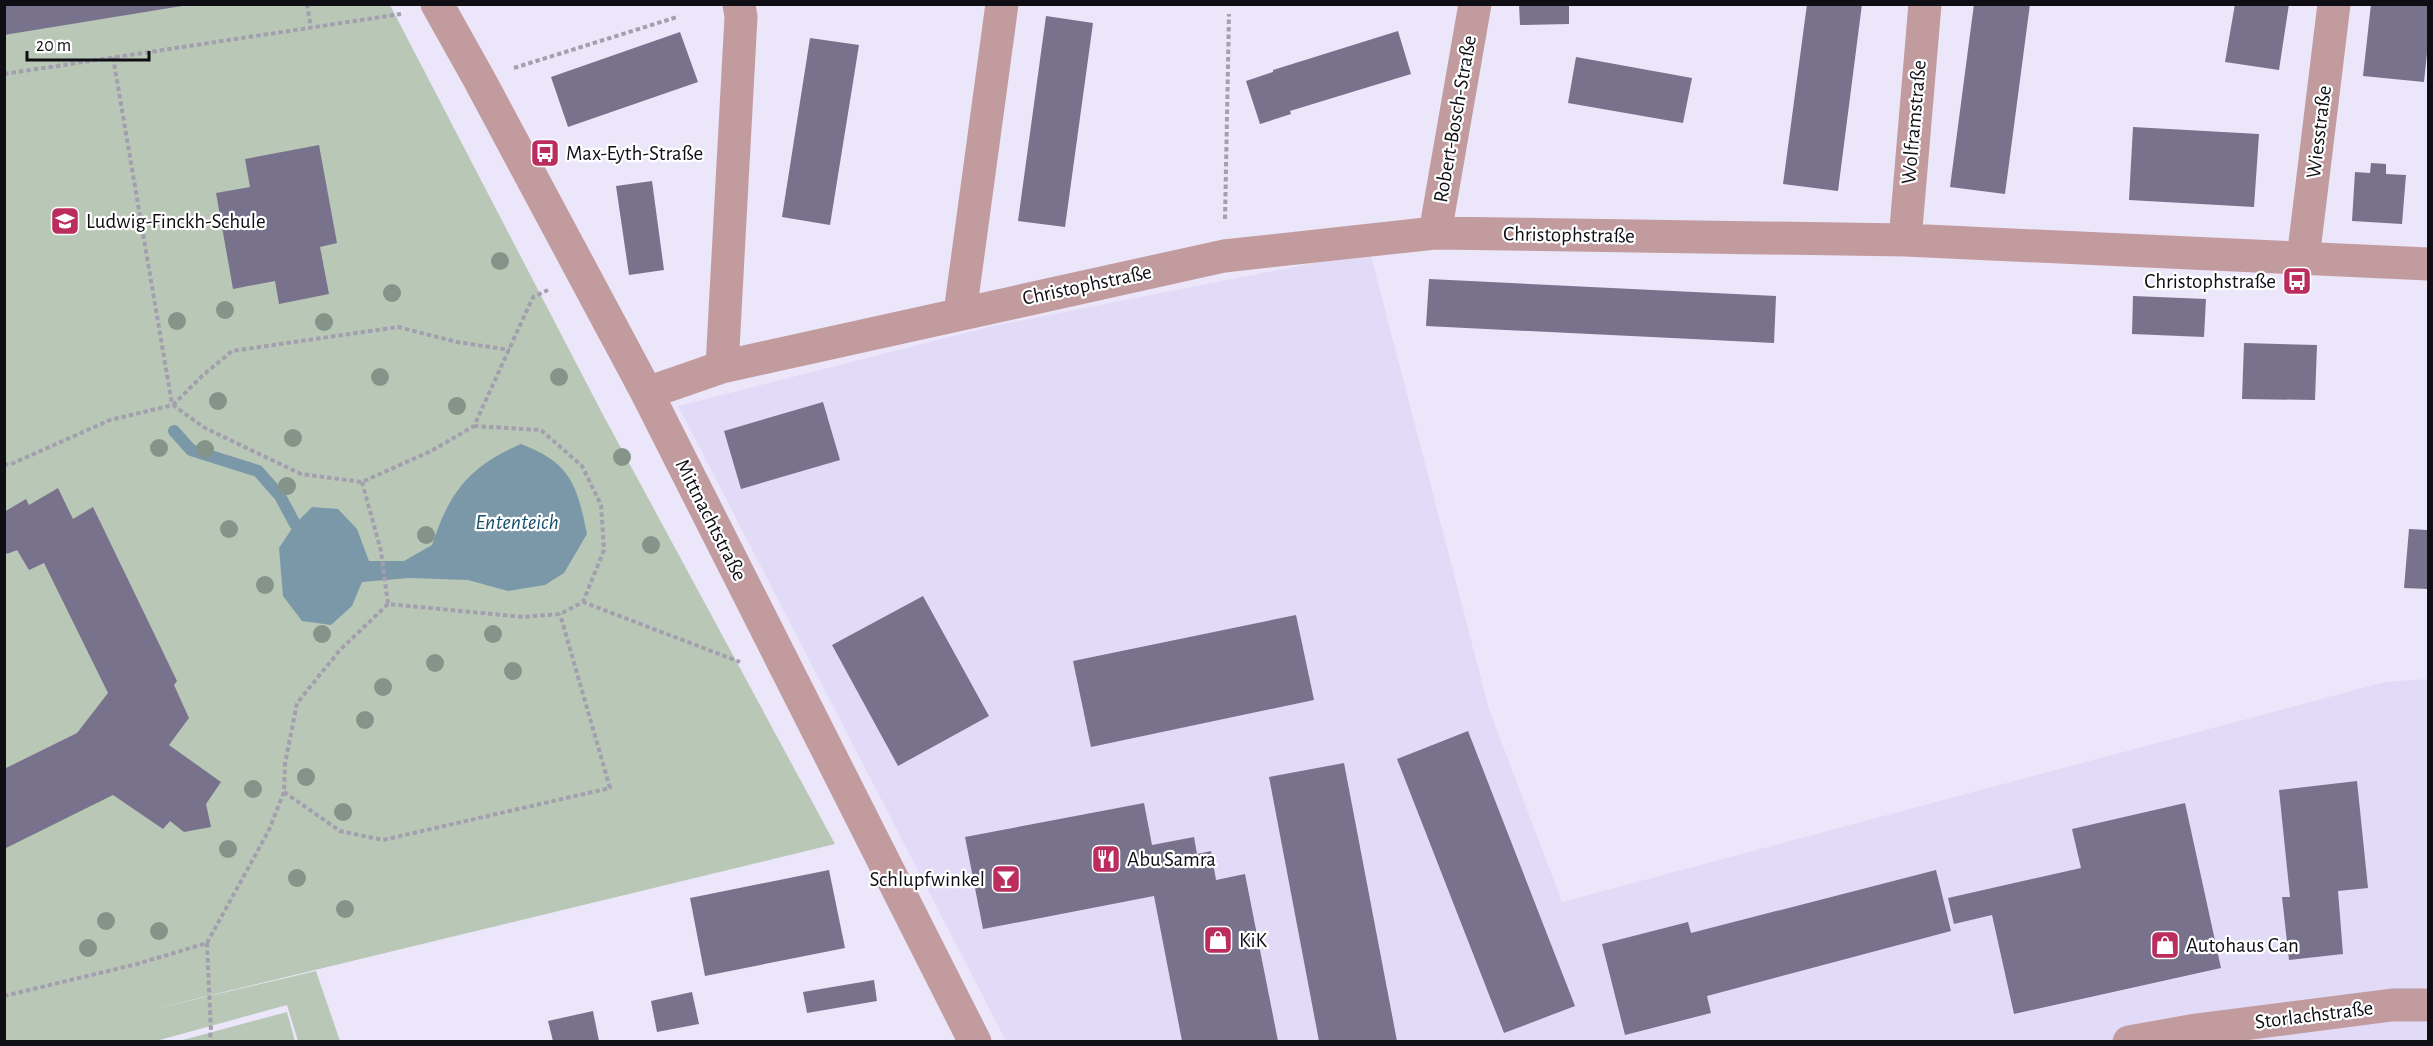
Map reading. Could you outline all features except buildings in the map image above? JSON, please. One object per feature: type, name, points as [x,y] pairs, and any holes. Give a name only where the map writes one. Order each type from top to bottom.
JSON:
[{"type":"street","points":[[722,367],[741,17],[739,4]]},
{"type":"street","points":[[960,313],[1002,4]]},
{"type":"street","name":"Robert-Bosch-Straße","points":[[1434,233],[1475,4]]},
{"type":"street","name":"Wolframstraße","points":[[1905,240],[1925,4]]},
{"type":"street","name":"Wiesstraße","points":[[2303,259],[2334,4]]},
{"type":"street","name":"Mittnachtstraße","points":[[438,6],[647,393],[975,1041]]},
{"type":"street","name":"Christophstraße","points":[[647,393],[722,367],[1224,256],[1434,233],[1905,240],[2428,264]]},
{"type":"street","name":"Storlachstraße","points":[[2129,1041],[2196,1030],[2392,1005],[2428,1005]]},
{"type":"path","points":[[307,4],[311,28]]},
{"type":"path","points":[[4,74],[311,28],[438,6]]},
{"type":"path","points":[[1224,256],[1229,14]]},
{"type":"path","points":[[479,79],[677,17]]},
{"type":"path","points":[[113,57],[172,405],[206,428],[301,474],[362,482],[431,451],[474,426],[541,430],[582,466],[601,505],[604,550],[583,602],[560,614],[523,617],[388,603]]},
{"type":"path","points":[[474,426],[533,297],[581,273]]},
{"type":"path","points":[[4,464],[9,465],[110,420],[172,405],[202,375],[232,351],[398,327],[457,342],[510,350]]},
{"type":"path","points":[[362,482],[381,551],[388,603]]},
{"type":"path","points":[[583,602],[793,682]]},
{"type":"path","points":[[209,1041],[211,1032],[207,943],[269,830],[284,792],[285,764],[297,703],[340,650],[388,603]]},
{"type":"path","points":[[284,792],[340,831],[383,840],[610,788],[560,614]]},
{"type":"path","points":[[4,996],[136,964],[207,943]]},
{"type":"shaded area","points":[[1370,252],[1489,709],[1562,902],[2385,682],[2428,679],[2428,1041],[1006,1041],[678,406],[993,326]]},
{"type":"green space","points":[[5,5],[390,5],[601,411],[835,844],[146,1011],[316,971],[340,1041],[298,1041],[287,1005],[156,1041],[5,1042]]},
{"type":"green space","points":[[287,1012],[295,1041],[179,1041]]},
{"type":"water","name":"Ententeich","points":[[521,444],[538,451],[561,468],[569,478],[580,502],[587,534],[564,573],[545,585],[508,591],[468,580],[409,578],[362,582],[352,606],[331,625],[302,621],[283,596],[279,548],[295,524],[312,507],[338,509],[357,529],[369,561],[404,561],[432,545],[454,496],[474,472]]},
{"type":"waterway","points":[[174,431],[191,450],[258,471],[280,496],[295,524]]},
{"type":"place","name":"Max-Eyth-Straße","points":[[545,153]]},
{"type":"place","name":"Ludwig-Finckh-Schule","points":[[65,221]]},
{"type":"place","name":"Christophstraße","points":[[2297,281]]},
{"type":"place","name":"Abu Samra","points":[[1106,859]]},
{"type":"place","name":"Schlupfwinkel","points":[[1006,879]]},
{"type":"place","name":"KiK","points":[[1218,940]]},
{"type":"place","name":"Autohaus Can","points":[[2165,945]]}]
